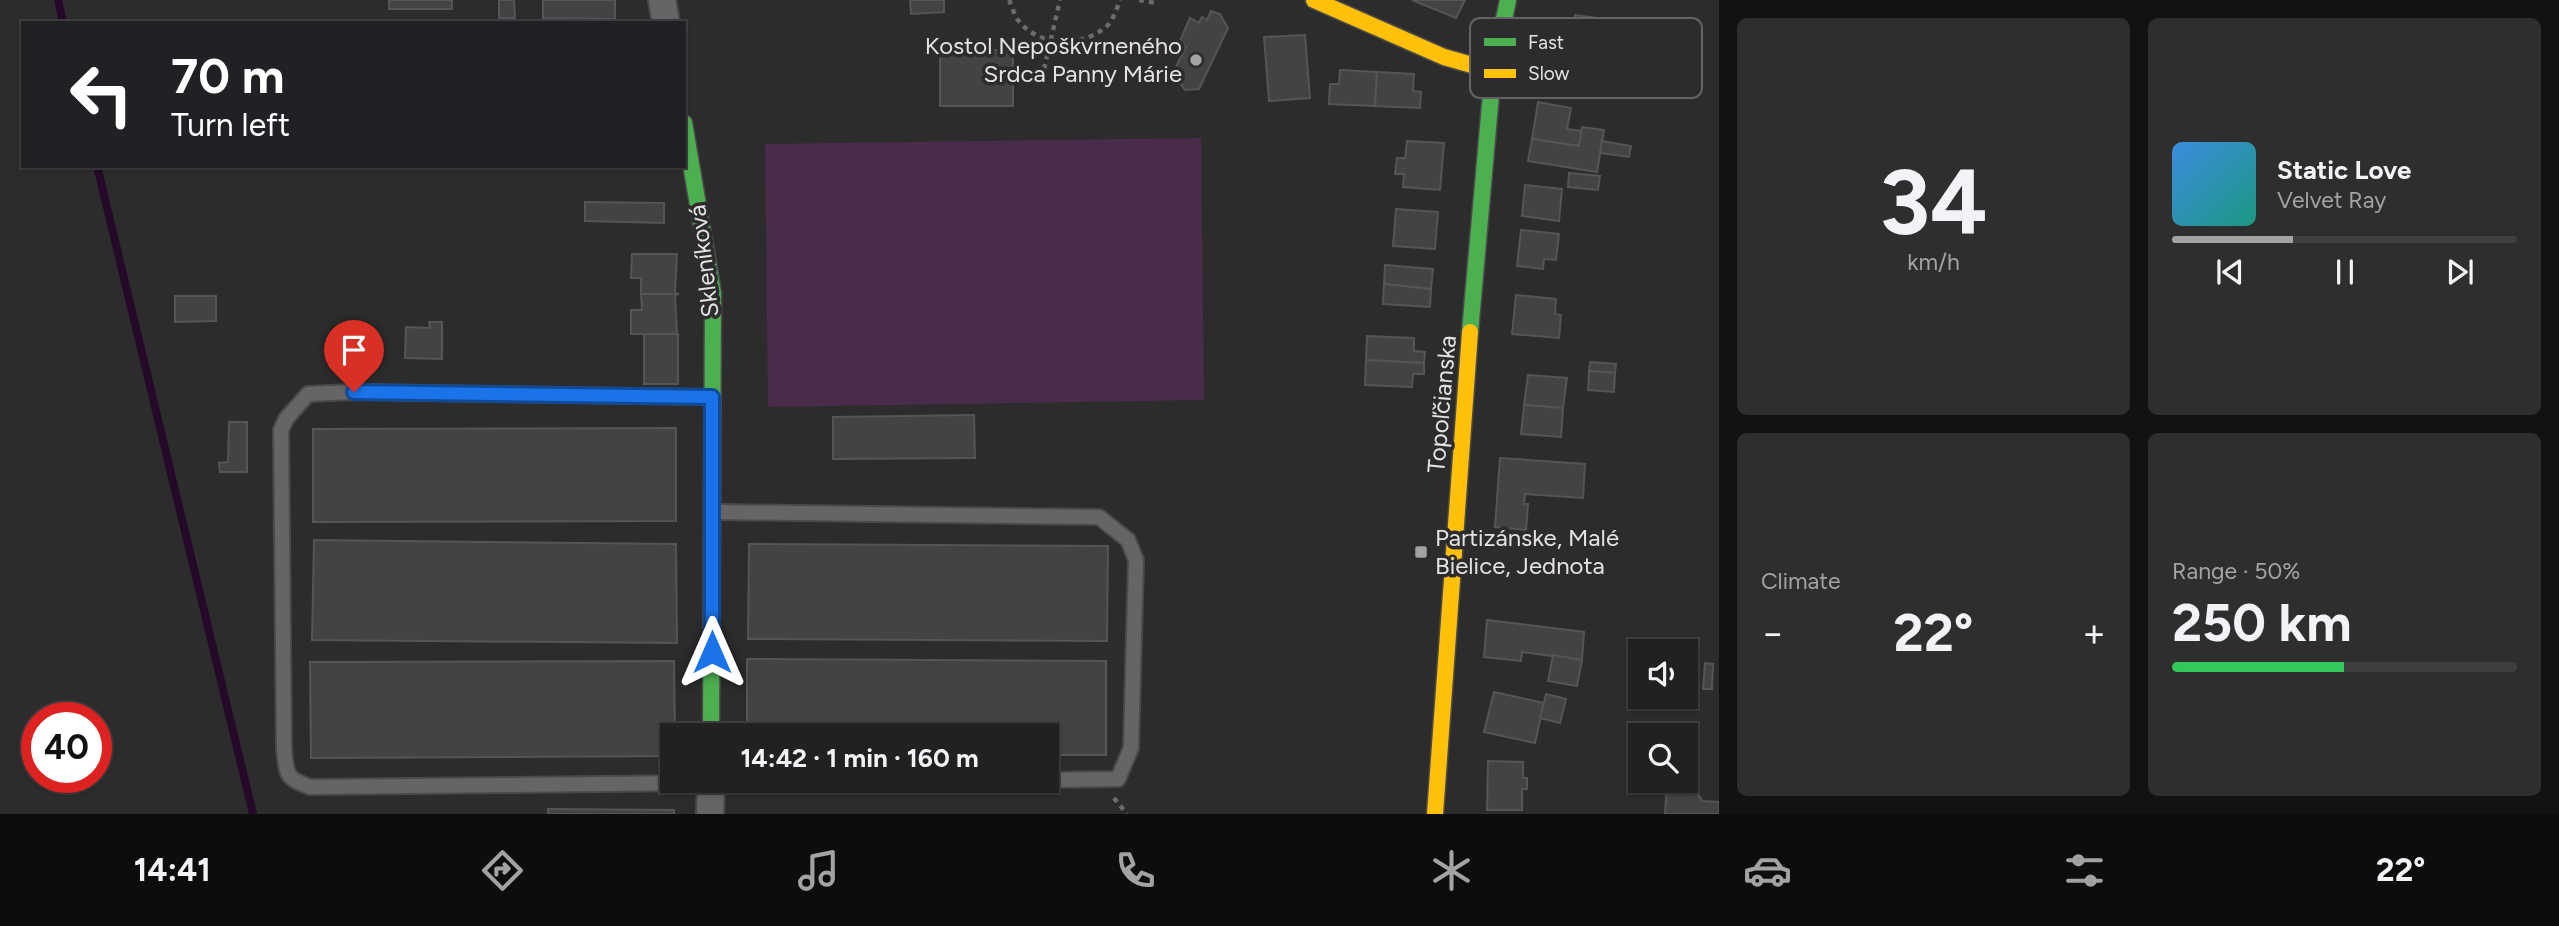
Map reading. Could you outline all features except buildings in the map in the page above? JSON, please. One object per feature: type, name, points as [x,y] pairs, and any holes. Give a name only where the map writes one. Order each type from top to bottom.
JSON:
[{"type":"main road","points":[[1314,0],[1444,57],[1470,64]]},
{"type":"main road","name":"Topoľčianska","points":[[1504,18],[1508,0]]},
{"type":"main road","name":"Topoľčianska","points":[[1435,814],[1491,98]]},
{"type":"main road","name":"Skleníková","points":[[686,135],[713,293],[711,723]]},
{"type":"street","points":[[662,0],[666,21]]},
{"type":"street","points":[[710,814],[711,793]]},
{"type":"lane","points":[[660,783],[310,787],[291,780],[286,774],[284,749],[281,430],[286,419],[307,394],[354,392],[712,397]]},
{"type":"lane","points":[[712,512],[1099,517],[1128,540],[1136,560],[1131,748],[1118,779],[1059,780]]},
{"type":"path","points":[[1009,0],[1018,20],[1032,33],[1051,41],[1065,42],[1089,37],[1108,25],[1120,0]]},
{"type":"path","points":[[1044,69],[1060,0]]},
{"type":"path","points":[[1139,0],[1156,4]]},
{"type":"shaded area","points":[[1201,138],[1204,400],[768,407],[765,144]]},
{"type":"waterway","points":[[58,0],[63,21]]},
{"type":"waterway","points":[[97,168],[253,814]]},
{"type":"traffic: fast","points":[[1504,18],[1508,0]]},
{"type":"traffic: fast","points":[[1470,332],[1491,98]]},
{"type":"traffic: fast","points":[[686,135],[713,293],[711,723]]},
{"type":"traffic: slow","points":[[1314,0],[1444,57],[1470,64]]},
{"type":"traffic: slow","points":[[1435,814],[1470,332]]},
{"type":"place","name":"Kostol Nepoškvrneného Srdca Panny Márie","points":[[1196,60]]},
{"type":"place","name":"Partizánske, Malé Bielice, Jednota","points":[[1421,552]]},
{"type":"route","points":[[354,392],[712,397],[712,652]]}]
